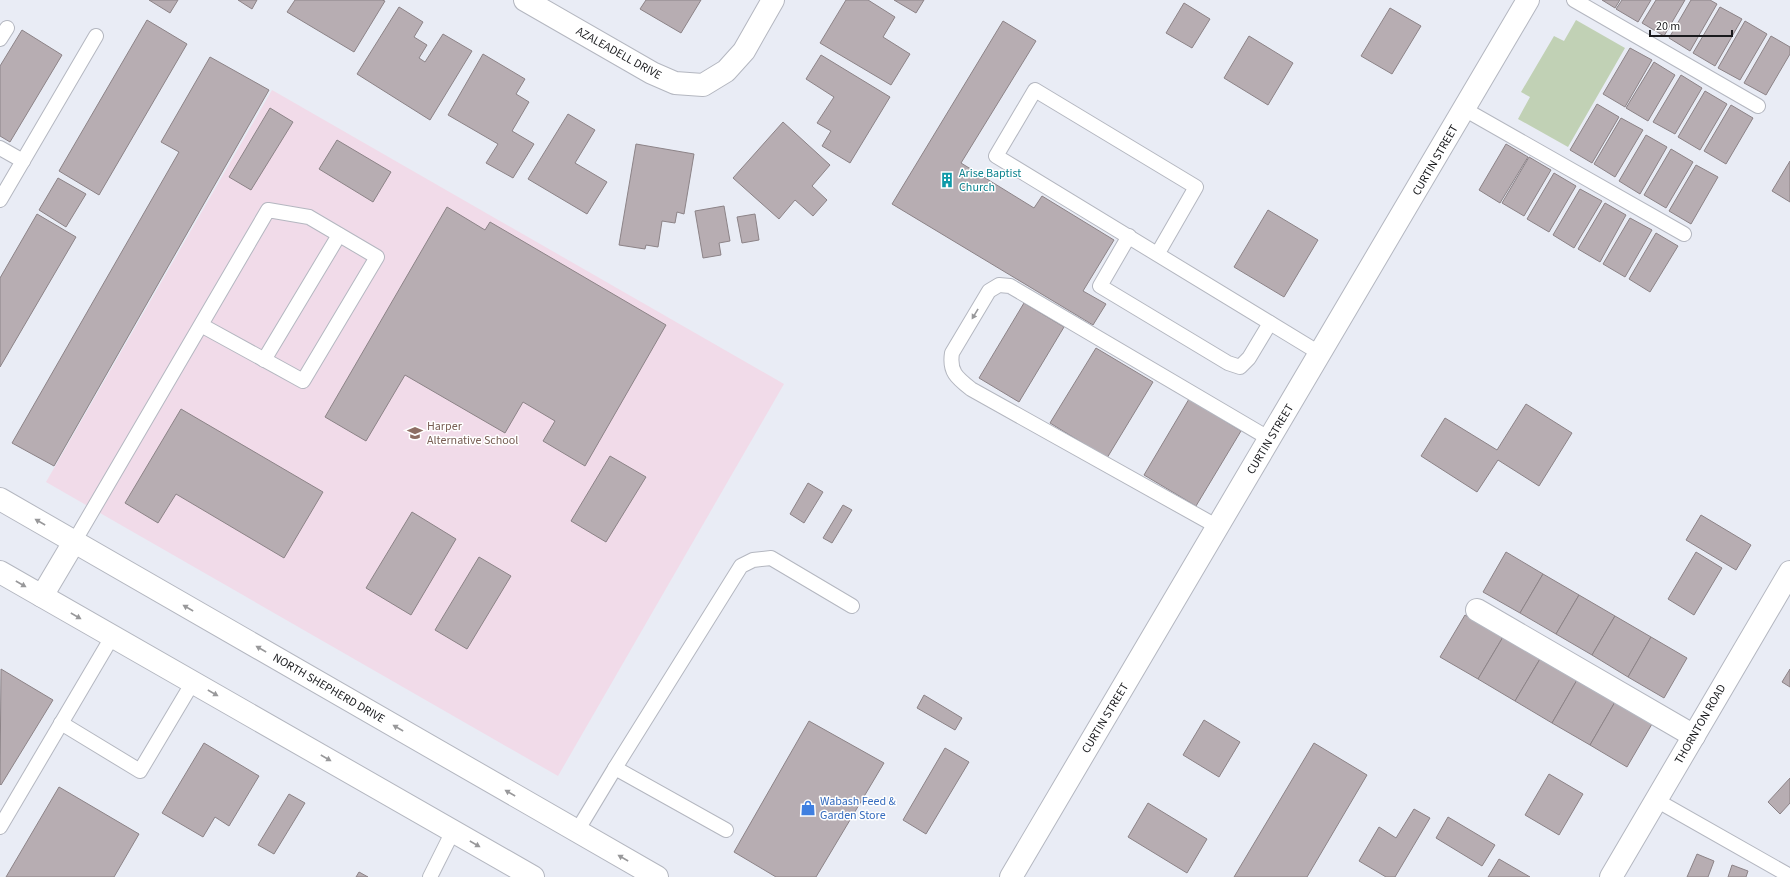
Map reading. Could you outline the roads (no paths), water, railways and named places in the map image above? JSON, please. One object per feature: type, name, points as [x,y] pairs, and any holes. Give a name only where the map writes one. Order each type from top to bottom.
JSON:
[{"type":"street","name":"AZALEADELL DRIVE","points":[[525,0],[652,73],[675,83],[703,85],[726,71],[744,51],[773,0]]},
{"type":"street","name":"CURTIN STREET","points":[[1011,877],[1528,0]]},
{"type":"street","name":"NORTH SHEPHERD DRIVE","points":[[0,499],[657,877]]},
{"type":"street","points":[[42,596],[74,542]]},
{"type":"street","points":[[0,572],[533,877]]},
{"type":"street","name":"THORNTON ROAD","points":[[1611,877],[1694,736],[1787,584]]},
{"type":"street","points":[[1477,610],[1694,736]]},
{"type":"lane","points":[[1574,0],[1758,106]]},
{"type":"lane","points":[[0,200],[96,36]]},
{"type":"lane","points":[[1158,253],[1196,187],[1035,90],[996,156],[1158,253],[1320,354]]},
{"type":"lane","points":[[1464,109],[1684,234]]},
{"type":"lane","points":[[0,148],[23,161]]},
{"type":"lane","points":[[74,542],[268,210],[309,217],[377,257],[303,381],[201,325]]},
{"type":"lane","points":[[264,360],[339,235]]},
{"type":"lane","points":[[1129,236],[1100,286],[1228,363],[1240,367],[1249,358],[1270,323]]},
{"type":"lane","points":[[1218,527],[971,388],[958,378],[950,364],[952,353],[989,291],[999,285],[1010,286],[1270,439]]},
{"type":"lane","points":[[577,831],[741,566],[753,560],[771,558],[852,606]]},
{"type":"lane","points":[[0,827],[112,636]]},
{"type":"lane","points":[[61,723],[140,771],[193,682]]},
{"type":"lane","points":[[615,768],[726,830]]},
{"type":"lane","points":[[1656,800],[1790,876]]},
{"type":"lane","points":[[430,877],[453,831]]},
{"type":"place","name":"Arise Baptist Church","points":[[947,180]]},
{"type":"place","name":"Harper Alternative School","points":[[415,433]]},
{"type":"place","name":"Wabash Feed & Garden Store","points":[[808,808]]}]
